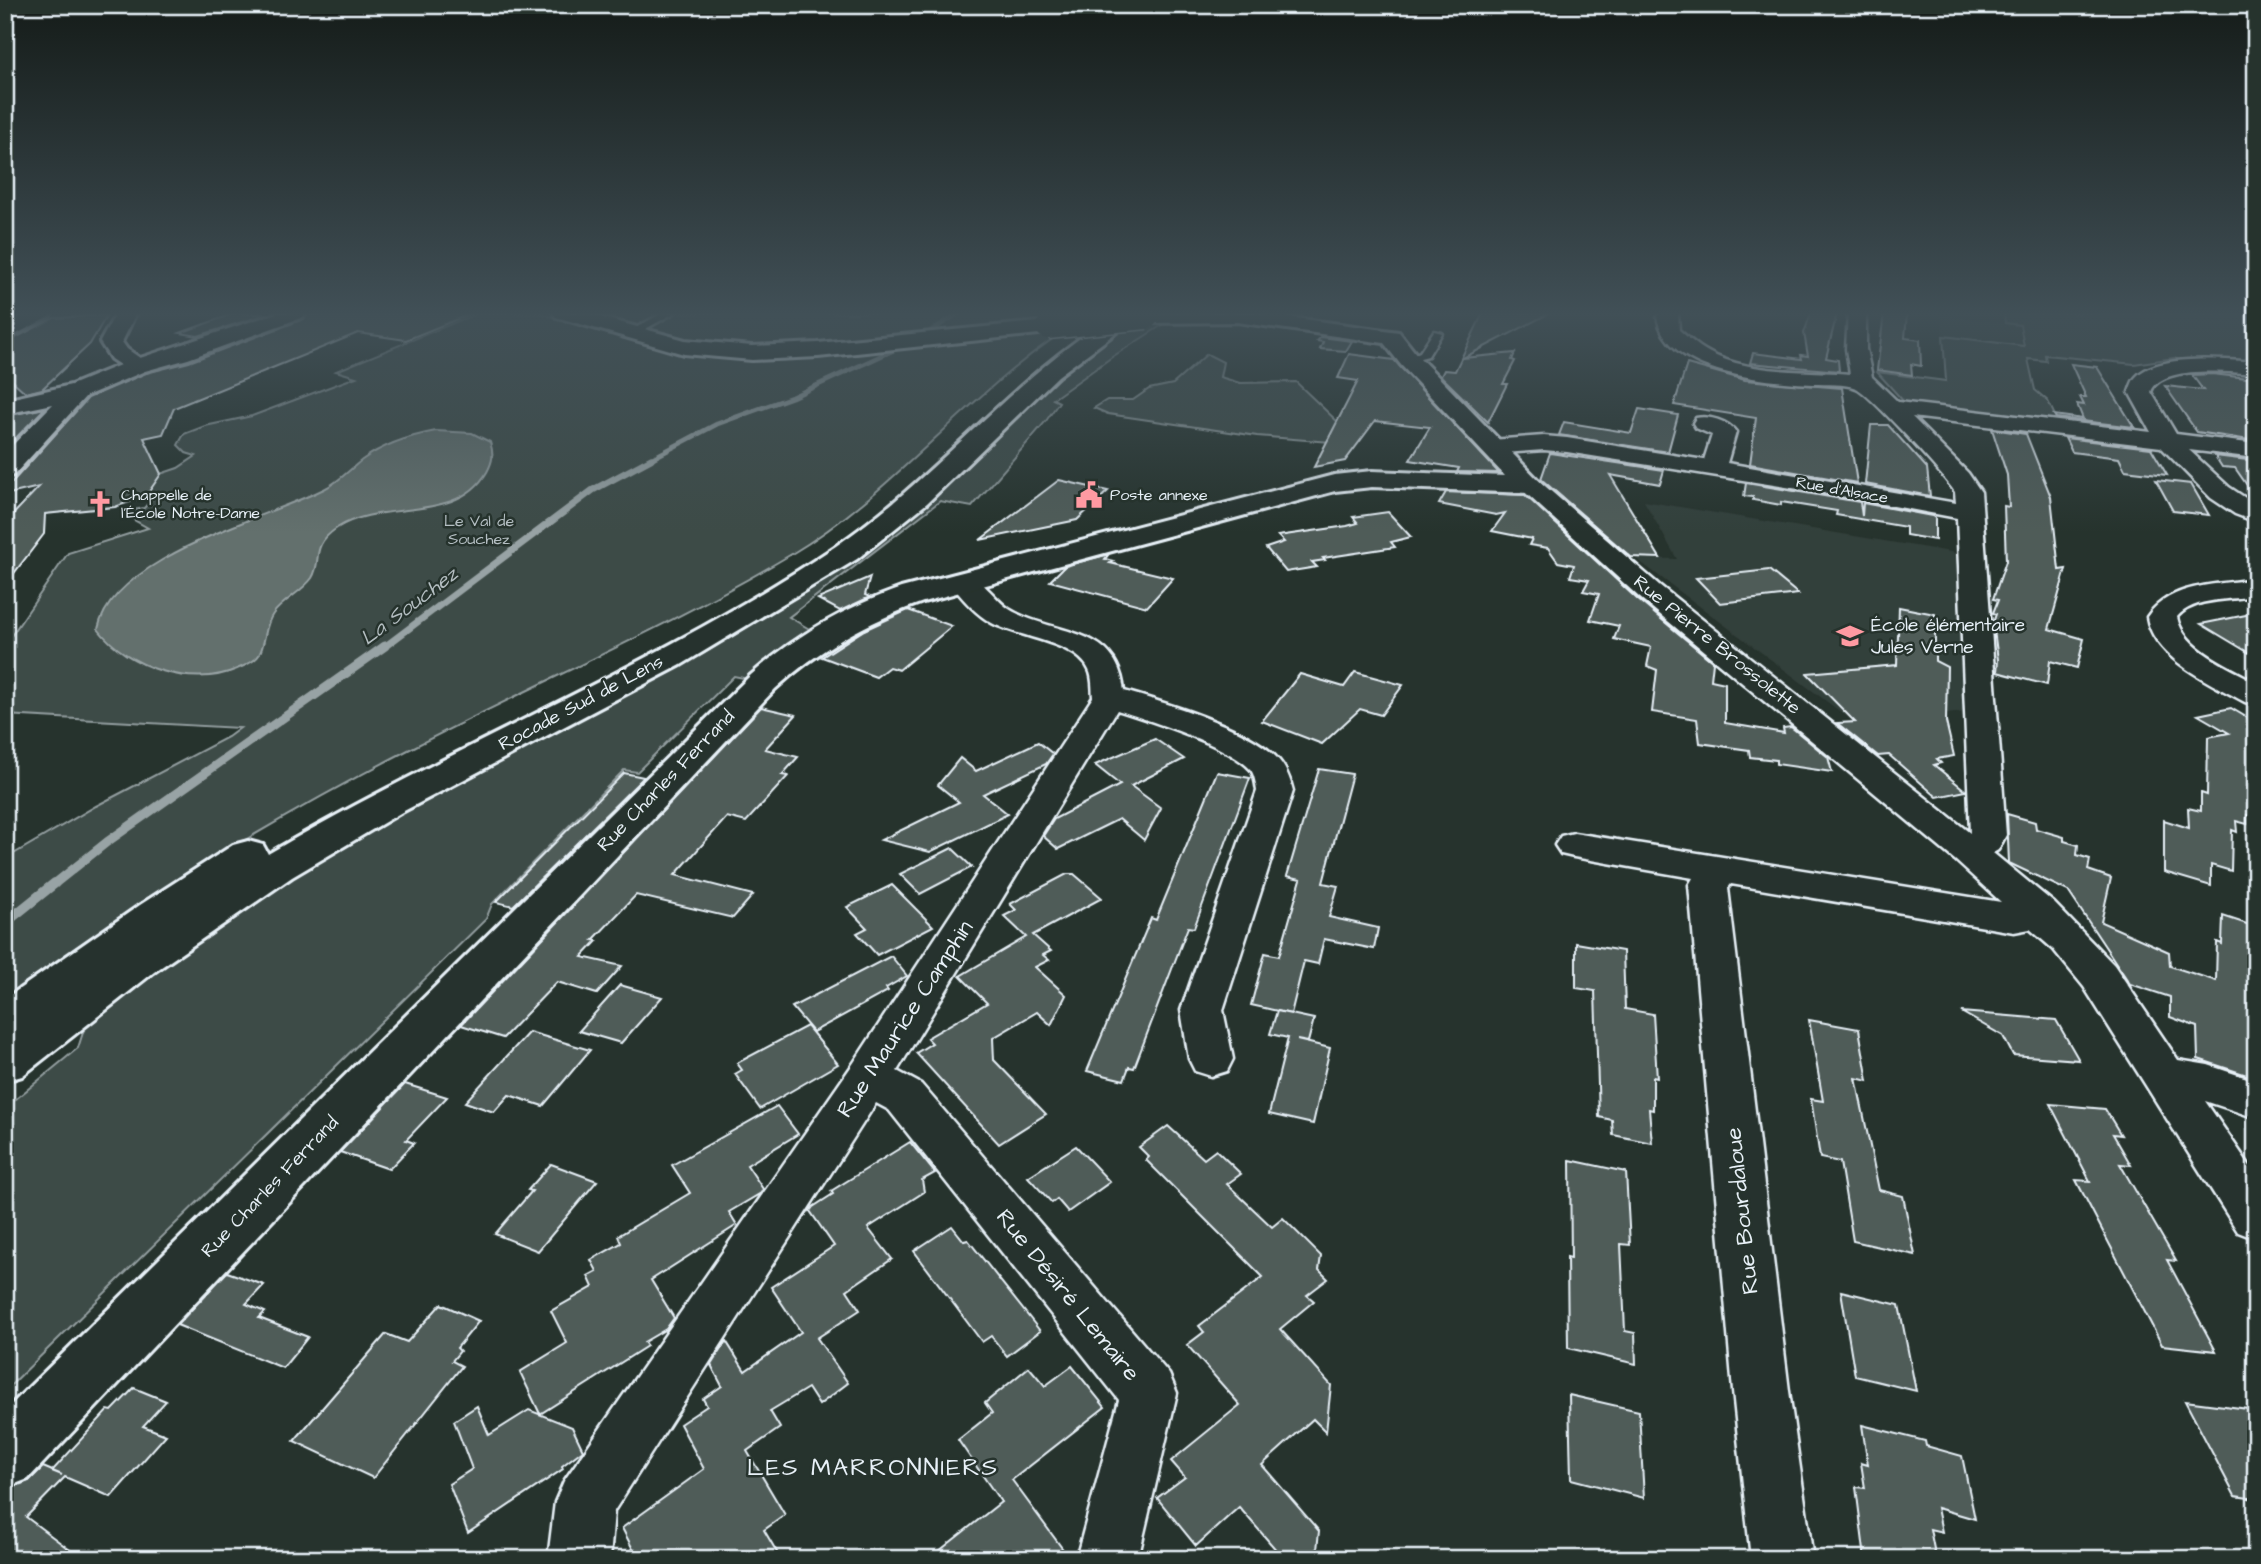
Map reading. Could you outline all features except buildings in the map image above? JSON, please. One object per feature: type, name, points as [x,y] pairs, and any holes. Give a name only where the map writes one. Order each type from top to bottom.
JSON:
[{"type":"main road","points":[[5,407],[91,386]]},
{"type":"main road","name":"Rocade Sud de Lens","points":[[5,1024],[155,916],[249,855],[342,802],[668,636],[799,561],[906,484],[1006,386]]},
{"type":"main road","name":"Rocade Sud de Lens","points":[[5,1062],[66,1012],[277,867],[445,774],[693,645],[859,544],[929,487],[1030,386]]},
{"type":"main road","name":"Rue Pierre Brossolette","points":[[1433,386],[1528,485]]},
{"type":"main road","points":[[5,469],[86,388]]},
{"type":"main road","name":"Rue Charles Ferrand","points":[[5,1456],[792,655],[822,634],[884,605],[963,581],[1334,482],[1372,479],[1528,485]]},
{"type":"street","points":[[1868,386],[1894,408],[1900,418],[1959,478],[1968,492],[1988,835],[1985,841],[1968,851]]},
{"type":"street","points":[[2143,386],[2140,392],[2168,440],[2220,494],[2235,506],[2256,514]]},
{"type":"street","points":[[1894,408],[2256,451]]},
{"type":"street","points":[[1704,424],[1724,432],[1714,467]]},
{"type":"street","name":"Rue d'Alsace","points":[[1491,447],[1544,443],[1567,445],[1714,467],[1969,513]]},
{"type":"street","name":"Rue Pierre Brossolette","points":[[1528,485],[1649,592],[1968,851],[2067,939],[2098,976],[2256,1217]]},
{"type":"street","points":[[963,581],[987,606],[1007,619],[1064,638],[1090,652],[1105,670],[1109,697],[1134,704],[1247,751],[1264,764],[1272,778],[1275,791],[1202,1010],[1211,1059]]},
{"type":"street","points":[[2256,587],[2185,600],[2168,607],[2162,617],[2164,633],[2180,649],[2256,695]]},
{"type":"street","name":"Rue Maurice Camphin","points":[[582,1531],[1109,697]]},
{"type":"street","points":[[1574,845],[2014,918],[2039,913]]},
{"type":"street","name":"Rue Bourdaloue","points":[[1723,870],[1707,886],[1761,1391],[1782,1559]]},
{"type":"street","points":[[2163,1075],[2208,1083],[2256,1100]]},
{"type":"street","name":"Rue Désiré Lemaire","points":[[869,1077],[905,1097],[1149,1393],[1107,1559]]},
{"type":"shaded area","points":[[436,431],[472,433],[490,442],[492,457],[487,472],[474,488],[457,499],[418,509],[355,519],[328,535],[320,547],[312,578],[273,614],[259,655],[249,664],[219,675],[200,677],[161,671],[125,654],[98,629],[110,604],[131,581],[161,561],[231,527],[324,489],[370,454],[388,445]]},
{"type":"shaded area","name":"École élémentaire Jules Verne","points":[[1644,501],[1957,553],[1967,712],[1854,722],[1635,558],[1677,559]]},
{"type":"green space","name":"Le Val de Souchez","points":[[332,386],[993,386],[869,498],[790,555],[698,606],[461,723],[308,804],[154,896],[5,998],[5,859],[240,728],[5,715],[5,645],[68,553],[148,528],[134,520],[129,511],[144,508],[155,496],[146,496],[157,475],[178,468],[196,456],[186,453],[178,445],[184,434],[205,426],[252,416]]},
{"type":"green space","points":[[1046,386],[1071,386],[1053,399],[1059,402],[1046,421],[972,507],[940,501],[789,617],[811,630],[780,652],[753,680],[734,676],[637,772],[624,770],[492,904],[486,919],[5,1391],[5,1108],[78,1048],[87,1020],[271,890],[368,831],[703,654],[838,572],[935,498]]},
{"type":"green space","points":[[1163,386],[1300,386],[1342,426],[1331,442],[1257,436],[1108,414],[1094,408],[1107,400],[1133,400],[1149,389]]},
{"type":"green space","points":[[1890,386],[2034,386],[2048,401],[2058,422],[1905,403]]},
{"type":"waterway","name":"La Souchez","points":[[647,461],[717,424],[816,386]]},
{"type":"waterway","name":"La Souchez","points":[[383,648],[593,490],[651,459]]},
{"type":"waterway","name":"La Souchez","points":[[53,885],[107,842],[385,646]]},
{"type":"waterway","name":"La Souchez","points":[[5,923],[55,883]]},
{"type":"place","name":"Poste annexe","points":[[1089,495]]},
{"type":"place","name":"Chappelle de l'École Notre-Dame","points":[[100,504]]},
{"type":"place","name":"École élémentaire Jules Verne","points":[[1850,636]]},
{"type":"district","name":"LES MARRONNIERS","points":[[873,1468]]}]
